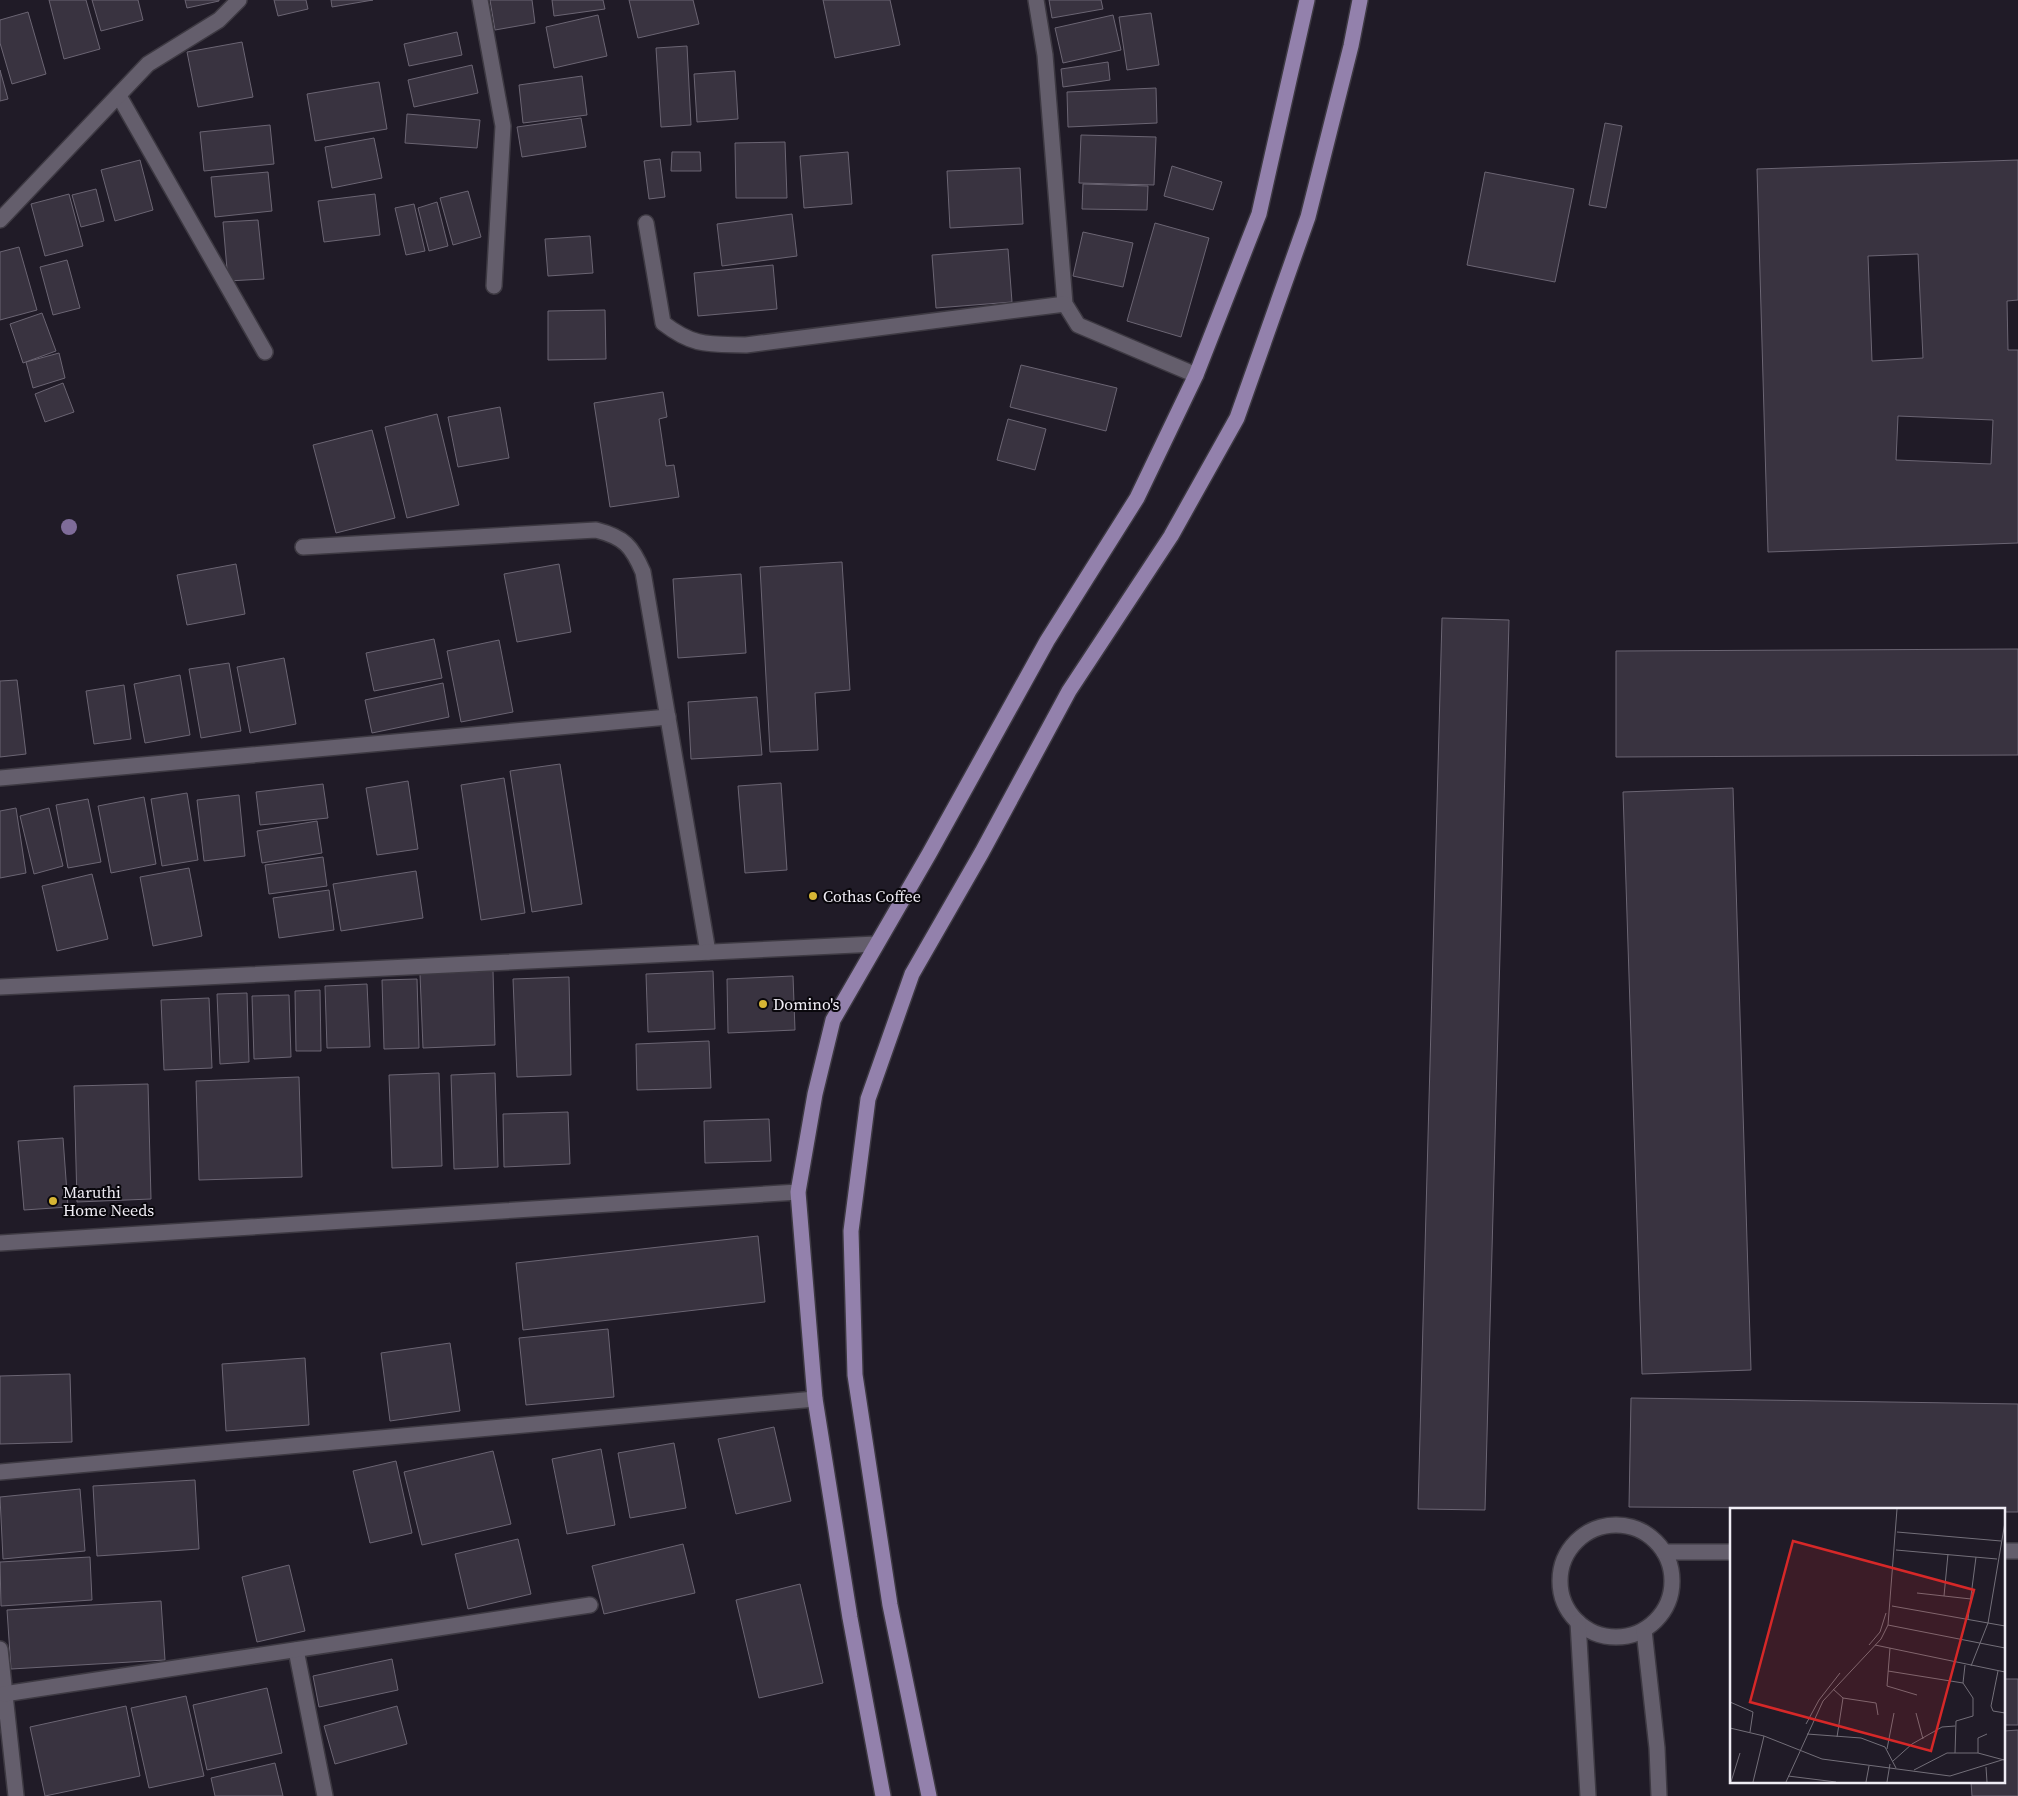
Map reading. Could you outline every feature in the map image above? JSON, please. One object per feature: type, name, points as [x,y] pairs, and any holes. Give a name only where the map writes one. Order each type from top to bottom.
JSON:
[{"type":"main road","points":[[883,1796],[850,1618],[814,1399],[798,1192],[815,1094],[833,1020],[1047,641],[1138,498],[1196,375],[1259,214],[1307,0]]},
{"type":"main road","points":[[929,1796],[890,1605],[855,1375],[851,1230],[868,1099],[912,974],[982,852],[1069,690],[1171,536],[1237,418],[1308,217],[1352,46],[1360,0]]},
{"type":"street","points":[[0,220],[148,64],[219,20],[239,0]]},
{"type":"street","points":[[480,0],[503,126],[494,286]]},
{"type":"street","points":[[1036,0],[1045,55],[1065,304],[1078,325],[1196,375]]},
{"type":"street","points":[[119,96],[265,352]]},
{"type":"street","points":[[646,223],[663,323],[680,337],[701,344],[746,345],[1065,304]]},
{"type":"street","points":[[304,546],[596,530],[615,534],[634,550],[643,572],[708,952]]},
{"type":"street","points":[[0,778],[668,717]]},
{"type":"street","points":[[0,988],[876,944]]},
{"type":"street","points":[[0,1243],[798,1192]]},
{"type":"street","points":[[0,1472],[814,1399]]},
{"type":"street","points":[[1622,1524],[1639,1529],[1654,1538],[1664,1552],[1672,1569],[1672,1587],[1660,1618],[1644,1630],[1628,1636],[1610,1637],[1592,1633],[1578,1622],[1567,1610],[1560,1592],[1560,1575],[1564,1557],[1574,1543],[1588,1531],[1622,1524]]},
{"type":"street","points":[[1664,1552],[1730,1552]]},
{"type":"street","points":[[4,1694],[590,1605]]},
{"type":"street","points":[[1578,1622],[1588,1796]]},
{"type":"street","points":[[1644,1630],[1657,1748],[1659,1796]]},
{"type":"street","points":[[0,1649],[16,1796]]},
{"type":"street","points":[[296,1650],[325,1796]]},
{"type":"building","points":[[49,0],[86,0],[100,49],[64,59]]},
{"type":"building","points":[[92,0],[138,0],[143,20],[101,31]]},
{"type":"building","points":[[185,0],[219,0],[219,1],[187,8]]},
{"type":"building","points":[[274,0],[306,0],[308,9],[278,16]]},
{"type":"building","points":[[331,0],[373,0],[332,7]]},
{"type":"building","points":[[490,0],[532,0],[535,23],[495,30]]},
{"type":"building","points":[[552,0],[603,0],[605,9],[554,16]]},
{"type":"building","points":[[629,0],[693,0],[699,24],[638,38]]},
{"type":"building","points":[[823,0],[890,0],[900,45],[835,58]]},
{"type":"building","points":[[1049,0],[1101,0],[1103,9],[1052,18]]},
{"type":"building","points":[[28,12],[46,74],[12,84],[0,43],[0,20]]},
{"type":"building","points":[[1151,13],[1159,65],[1127,70],[1119,17]]},
{"type":"building","points":[[598,15],[607,56],[554,68],[546,27]]},
{"type":"building","points":[[1113,15],[1121,50],[1063,63],[1055,28]]},
{"type":"building","points":[[457,32],[462,55],[409,66],[404,44]]},
{"type":"building","points":[[242,42],[253,97],[198,107],[187,52]]},
{"type":"building","points":[[687,46],[691,125],[661,127],[656,48]]},
{"type":"building","points":[[1108,62],[1110,80],[1063,87],[1061,69]]},
{"type":"building","points":[[472,65],[478,93],[414,107],[408,80]]},
{"type":"building","points":[[0,70],[8,99],[0,101]]},
{"type":"building","points":[[735,71],[738,119],[697,122],[694,74]]},
{"type":"building","points":[[582,76],[587,115],[523,123],[519,85]]},
{"type":"building","points":[[379,82],[387,129],[315,141],[307,94]]},
{"type":"building","points":[[1156,88],[1157,123],[1068,127],[1067,92]]},
{"type":"building","points":[[407,114],[480,120],[477,148],[405,143]]},
{"type":"building","points":[[581,118],[586,147],[522,157],[517,127]]},
{"type":"building","points":[[1605,123],[1622,126],[1606,208],[1589,205]]},
{"type":"building","points":[[270,125],[274,164],[204,171],[200,132]]},
{"type":"building","points":[[1081,135],[1156,137],[1154,185],[1079,183]]},
{"type":"building","points":[[374,138],[382,178],[332,188],[325,147]]},
{"type":"building","points":[[785,142],[787,198],[736,198],[735,143]]},
{"type":"building","points":[[672,152],[700,152],[701,171],[671,171]]},
{"type":"building","points":[[848,152],[852,204],[804,208],[800,156]]},
{"type":"building","points":[[660,159],[665,197],[649,199],[644,161]]},
{"type":"building","points":[[140,160],[153,210],[115,221],[101,170]]},
{"type":"building","points":[[2018,160],[2018,300],[2007,301],[2008,350],[2018,350],[2018,543],[1768,552],[1757,169]],"holes":[[[1918,254],[1923,358],[1872,361],[1868,256]],[[1898,416],[1993,420],[1991,464],[1896,460]]]},
{"type":"building","points":[[1172,166],[1222,182],[1213,210],[1164,196]]},
{"type":"building","points":[[1020,168],[1023,224],[950,228],[947,171]]},
{"type":"building","points":[[268,172],[272,211],[215,217],[211,177]]},
{"type":"building","points":[[1485,172],[1574,189],[1555,282],[1467,265]]},
{"type":"building","points":[[1083,184],[1148,186],[1147,210],[1082,209]]},
{"type":"building","points":[[96,189],[104,221],[81,227],[72,195]]},
{"type":"building","points":[[468,191],[481,237],[453,245],[440,198]]},
{"type":"building","points":[[69,194],[83,246],[45,256],[31,204]]},
{"type":"building","points":[[375,194],[380,235],[324,242],[318,201]]},
{"type":"building","points":[[437,202],[448,246],[429,251],[418,208]]},
{"type":"building","points":[[414,204],[425,251],[406,255],[395,208]]},
{"type":"building","points":[[792,214],[797,256],[722,266],[717,224]]},
{"type":"building","points":[[258,220],[264,279],[228,281],[223,222]]},
{"type":"building","points":[[1155,223],[1209,238],[1181,337],[1127,321]]},
{"type":"building","points":[[1083,232],[1133,243],[1123,287],[1073,276]]},
{"type":"building","points":[[590,236],[593,273],[548,276],[545,239]]},
{"type":"building","points":[[19,247],[37,310],[0,320],[0,252]]},
{"type":"building","points":[[1008,249],[1012,302],[936,308],[932,255]]},
{"type":"building","points":[[67,260],[80,308],[53,315],[40,267]]},
{"type":"building","points":[[773,265],[777,309],[698,316],[694,273]]},
{"type":"building","points":[[605,310],[606,359],[548,360],[548,311]]},
{"type":"building","points":[[42,313],[56,351],[23,363],[10,324]]},
{"type":"building","points":[[59,353],[65,378],[33,388],[26,362]]},
{"type":"building","points":[[1021,365],[1117,388],[1106,431],[1010,407]]},
{"type":"building","points":[[63,383],[74,412],[45,422],[35,394]]},
{"type":"building","points":[[663,392],[667,417],[659,419],[666,466],[674,465],[679,497],[610,507],[594,403]]},
{"type":"building","points":[[500,407],[509,458],[458,467],[448,417]]},
{"type":"building","points":[[437,414],[459,505],[407,518],[385,427]]},
{"type":"building","points":[[1008,419],[1046,429],[1035,470],[997,460]]},
{"type":"building","points":[[372,430],[395,518],[336,533],[313,445]]},
{"type":"building","points":[[842,562],[850,690],[815,693],[818,750],[770,752],[760,567]]},
{"type":"building","points":[[236,564],[245,614],[187,625],[177,575]]},
{"type":"building","points":[[559,564],[571,632],[517,642],[504,574]]},
{"type":"building","points":[[741,574],[746,653],[678,658],[673,579]]},
{"type":"building","points":[[1442,618],[1509,620],[1485,1510],[1418,1509]]},
{"type":"building","points":[[434,639],[442,678],[374,691],[366,653]]},
{"type":"building","points":[[499,640],[513,712],[461,722],[447,651]]},
{"type":"building","points":[[2018,649],[2018,755],[1616,757],[1616,651]]},
{"type":"building","points":[[284,658],[296,724],[250,733],[237,667]]},
{"type":"building","points":[[229,663],[241,731],[201,738],[189,669]]},
{"type":"building","points":[[180,675],[190,735],[145,743],[134,684]]},
{"type":"building","points":[[17,680],[26,754],[0,757],[0,681]]},
{"type":"building","points":[[443,683],[449,717],[372,733],[365,700]]},
{"type":"building","points":[[124,685],[131,739],[94,744],[86,691]]},
{"type":"building","points":[[757,697],[762,755],[691,759],[688,702]]},
{"type":"building","points":[[560,764],[582,904],[532,912],[510,771]]},
{"type":"building","points":[[504,778],[525,913],[481,920],[461,785]]},
{"type":"building","points":[[408,781],[418,849],[377,855],[366,788]]},
{"type":"building","points":[[781,783],[787,870],[745,873],[738,786]]},
{"type":"building","points":[[323,784],[328,818],[260,825],[256,792]]},
{"type":"building","points":[[1733,788],[1751,1370],[1642,1374],[1623,792]]},
{"type":"building","points":[[187,793],[198,860],[162,866],[151,799]]},
{"type":"building","points":[[239,795],[245,856],[204,861],[197,800]]},
{"type":"building","points":[[144,797],[156,864],[111,873],[98,806]]},
{"type":"building","points":[[88,799],[101,862],[68,868],[56,805]]},
{"type":"building","points":[[16,808],[26,873],[0,878],[0,811]]},
{"type":"building","points":[[49,808],[63,866],[34,874],[20,816]]},
{"type":"building","points":[[317,821],[322,853],[262,863],[257,831]]},
{"type":"building","points":[[323,857],[327,886],[269,894],[265,865]]},
{"type":"building","points":[[189,868],[202,936],[153,946],[140,877]]},
{"type":"building","points":[[416,871],[423,918],[341,931],[333,884]]},
{"type":"building","points":[[92,874],[108,939],[57,951],[42,886]]},
{"type":"building","points":[[329,890],[334,930],[279,938],[273,898]]},
{"type":"building","points":[[493,971],[495,1045],[423,1048],[420,974]]},
{"type":"building","points":[[713,971],[715,1029],[648,1032],[646,974]]},
{"type":"building","points":[[793,976],[795,1030],[728,1033],[727,979]]},
{"type":"building","points":[[569,977],[571,1075],[517,1077],[513,979]]},
{"type":"building","points":[[417,979],[419,1048],[384,1049],[382,980]]},
{"type":"building","points":[[367,984],[370,1047],[327,1048],[325,986]]},
{"type":"building","points":[[320,990],[321,1051],[296,1051],[295,991]]},
{"type":"building","points":[[247,993],[249,1062],[220,1064],[217,994]]},
{"type":"building","points":[[289,995],[291,1057],[254,1059],[252,996]]},
{"type":"building","points":[[209,998],[212,1068],[164,1070],[161,1000]]},
{"type":"building","points":[[709,1041],[711,1088],[637,1090],[636,1044]]},
{"type":"building","points":[[439,1073],[442,1166],[392,1168],[389,1075]]},
{"type":"building","points":[[495,1073],[498,1167],[454,1169],[451,1075]]},
{"type":"building","points":[[299,1077],[302,1177],[199,1180],[196,1081]]},
{"type":"building","points":[[148,1084],[151,1199],[77,1202],[74,1086]]},
{"type":"building","points":[[568,1112],[570,1164],[504,1167],[503,1114]]},
{"type":"building","points":[[769,1119],[771,1161],[705,1163],[704,1121]]},
{"type":"building","points":[[63,1138],[68,1207],[24,1210],[18,1141]]},
{"type":"building","points":[[758,1236],[765,1302],[523,1330],[516,1263]]},
{"type":"building","points":[[608,1329],[614,1397],[526,1405],[519,1338]]},
{"type":"building","points":[[450,1343],[460,1411],[390,1421],[381,1353]]},
{"type":"building","points":[[305,1358],[309,1425],[226,1431],[222,1364]]},
{"type":"building","points":[[70,1374],[72,1442],[0,1444],[0,1376]]},
{"type":"building","points":[[1631,1398],[2018,1404],[2018,1512],[2006,1512],[2006,1508],[1629,1507]]},
{"type":"building","points":[[774,1427],[791,1501],[736,1514],[718,1439]]},
{"type":"building","points":[[674,1443],[686,1508],[630,1518],[618,1453]]},
{"type":"building","points":[[601,1449],[615,1525],[567,1534],[552,1459]]},
{"type":"building","points":[[493,1451],[511,1524],[422,1545],[404,1472]]},
{"type":"building","points":[[396,1461],[412,1533],[370,1543],[353,1471]]},
{"type":"building","points":[[195,1480],[199,1549],[97,1556],[93,1486]]},
{"type":"building","points":[[80,1489],[85,1551],[3,1559],[0,1497]]},
{"type":"building","points":[[518,1539],[531,1594],[468,1609],[455,1554]]},
{"type":"building","points":[[683,1544],[695,1593],[604,1614],[592,1566]]},
{"type":"building","points":[[90,1557],[92,1600],[1,1606],[0,1562]]},
{"type":"building","points":[[289,1565],[305,1631],[257,1642],[242,1577]]},
{"type":"building","points":[[800,1584],[823,1683],[759,1698],[736,1600]]},
{"type":"building","points":[[161,1601],[165,1660],[11,1669],[7,1610]]},
{"type":"building","points":[[392,1659],[398,1690],[319,1707],[313,1676]]},
{"type":"building","points":[[2006,1679],[2018,1679],[2018,1725],[2006,1725]]},
{"type":"building","points":[[267,1688],[282,1753],[207,1770],[193,1705]]},
{"type":"building","points":[[186,1696],[204,1776],[149,1788],[131,1708]]},
{"type":"building","points":[[126,1706],[140,1776],[45,1796],[30,1727]]},
{"type":"building","points":[[397,1706],[407,1744],[335,1764],[324,1726]]},
{"type":"building","points":[[2018,1730],[2018,1796],[1972,1796],[1971,1784],[2006,1784],[2006,1731]]},
{"type":"building","points":[[275,1763],[283,1796],[215,1796],[211,1778]]},
{"type":"place","name":"Cothas Coffee","points":[[813,896]]},
{"type":"place","name":"Domino's","points":[[763,1004]]},
{"type":"place","name":"Maruthi Home Needs","points":[[53,1201]]}]
